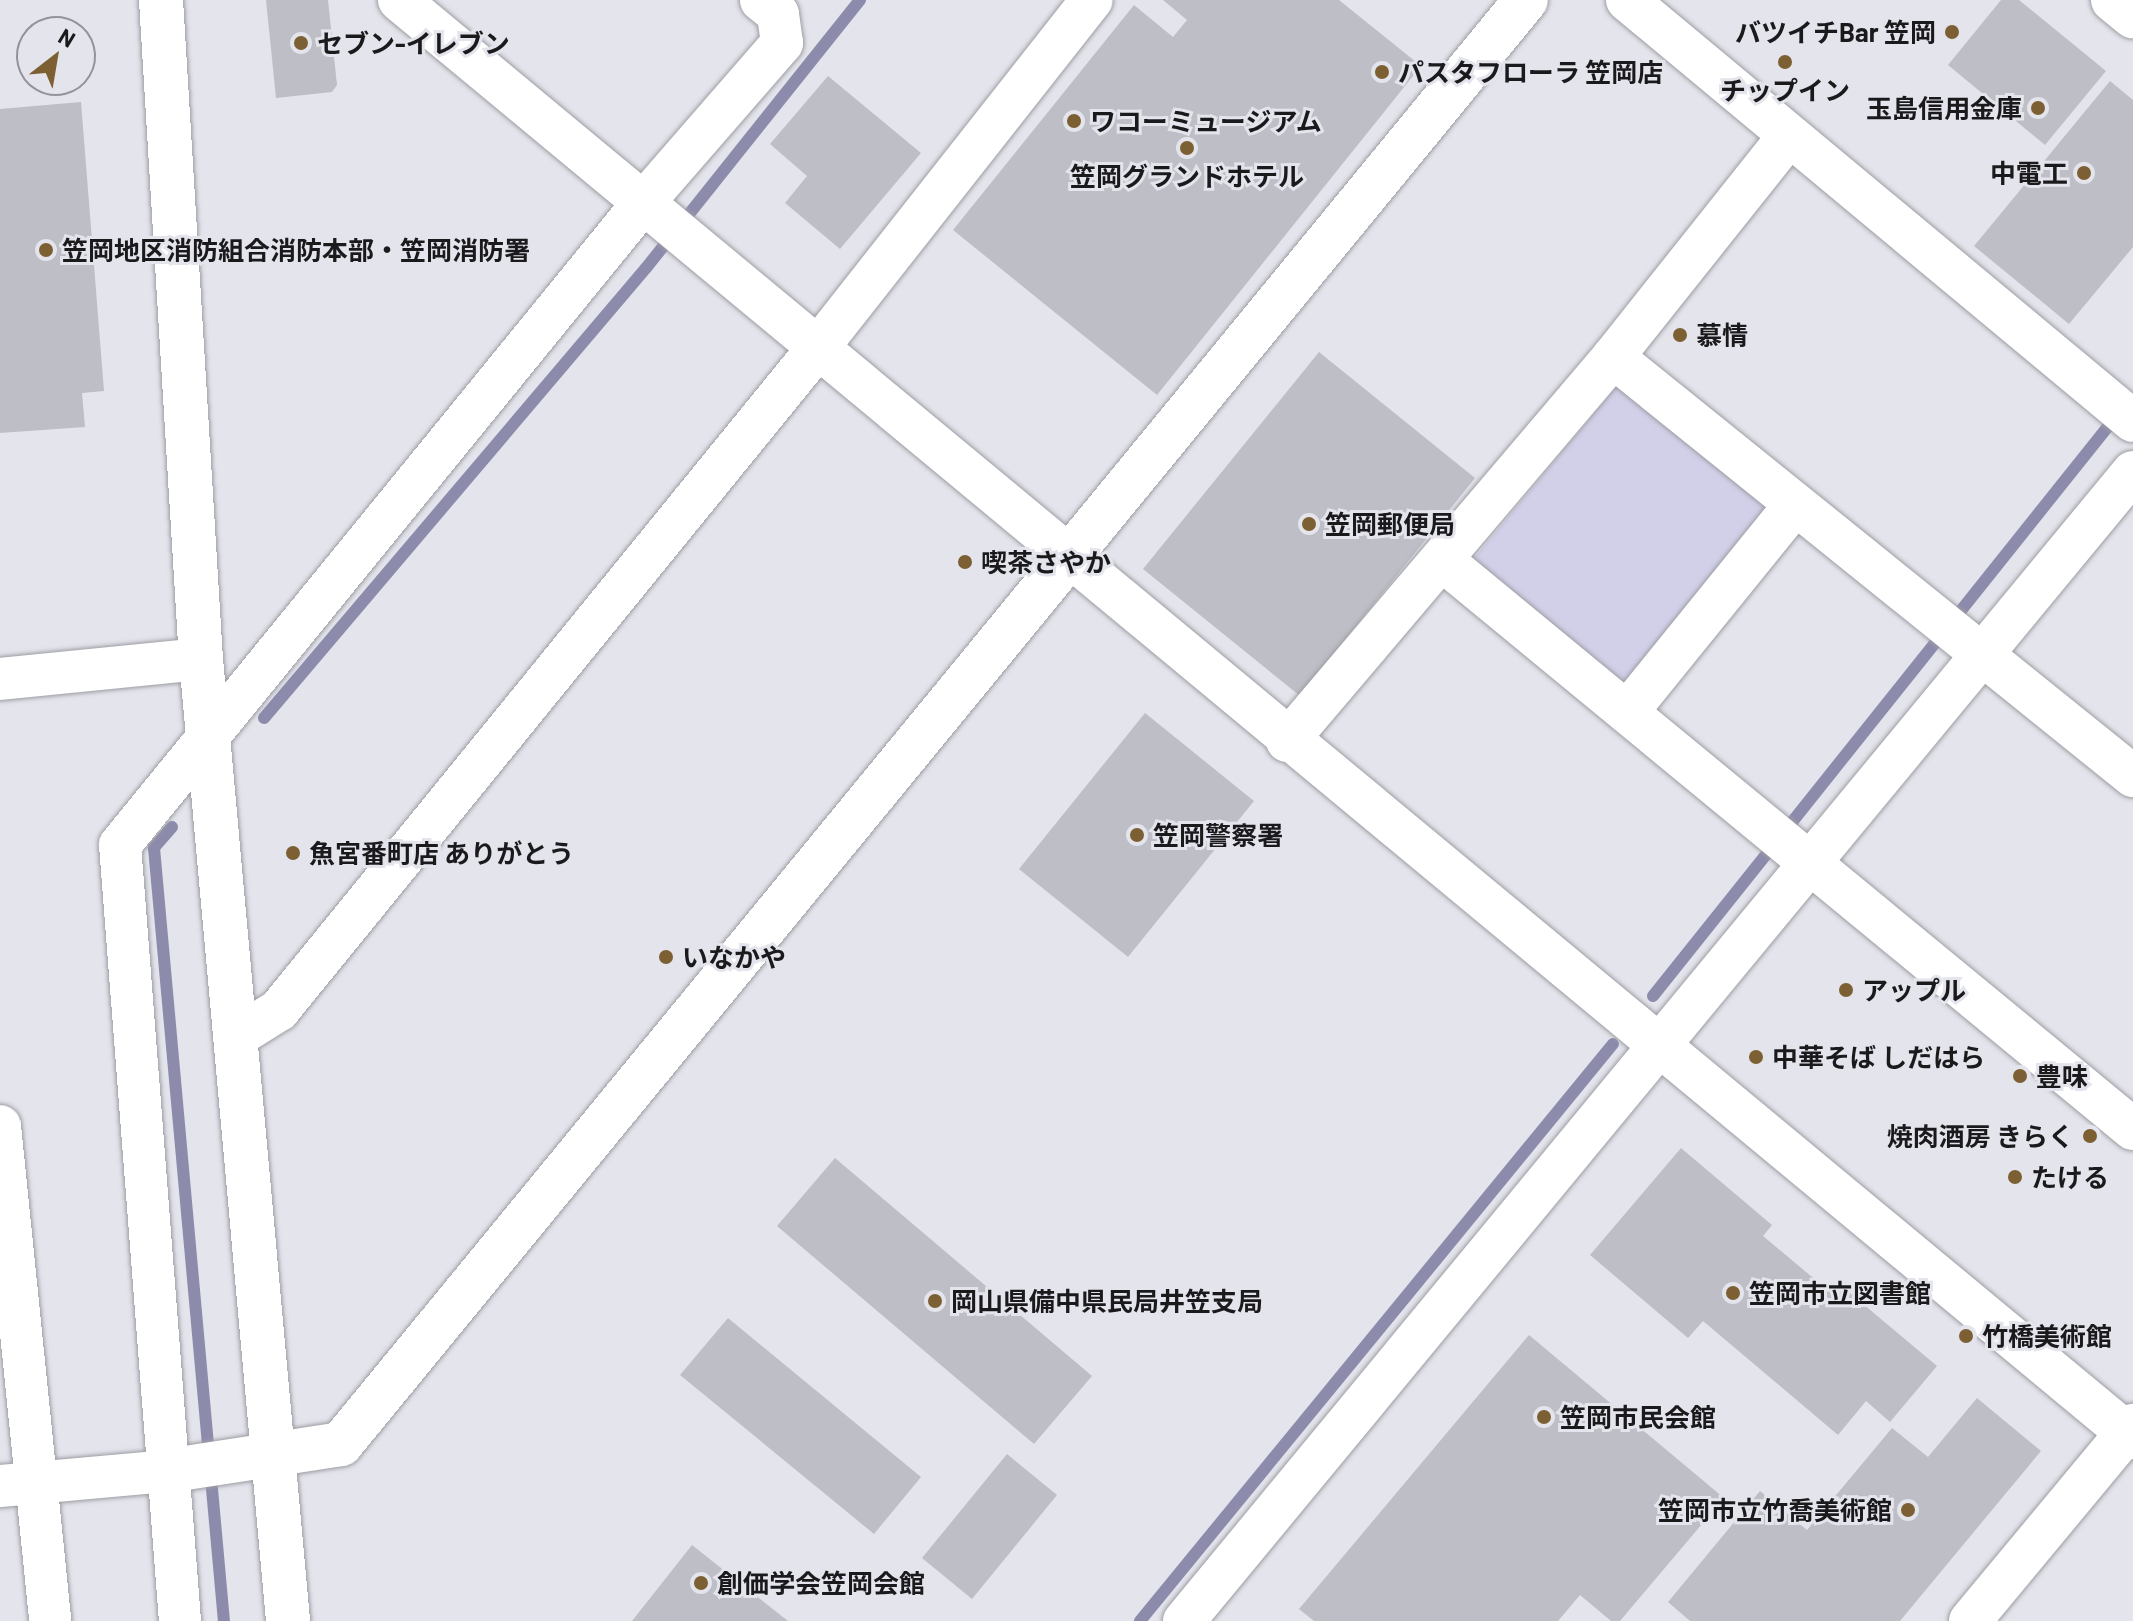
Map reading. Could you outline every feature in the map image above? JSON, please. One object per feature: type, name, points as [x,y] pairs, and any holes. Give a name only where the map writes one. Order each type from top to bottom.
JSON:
[{"type":"main road","points":[[161,0],[201,659],[239,1035],[288,1621]]},
{"type":"main road","points":[[193,1468],[276,1458],[341,1444],[1069,562],[1526,0]]},
{"type":"main road","points":[[2113,0],[2133,16]]},
{"type":"street","points":[[399,0],[1069,562],[2131,1432],[1970,1621]]},
{"type":"street","points":[[180,1621],[193,1468],[120,845],[207,732],[664,222],[782,43],[778,14],[761,0]]},
{"type":"street","points":[[239,1035],[279,1010],[817,349],[1092,0]]},
{"type":"street","points":[[1627,0],[2120,411]]},
{"type":"street","points":[[1287,741],[1613,357],[1788,137]]},
{"type":"street","points":[[1613,357],[1957,631],[2133,776]]},
{"type":"street","points":[[1184,1621],[1657,1042],[1790,844],[1957,631],[2133,472]]},
{"type":"street","points":[[1628,711],[1795,505]]},
{"type":"street","points":[[1442,560],[2133,1129]]},
{"type":"street","points":[[0,679],[201,659]]},
{"type":"street","points":[[0,1126],[18,1484],[50,1621]]},
{"type":"street","points":[[18,1484],[193,1468]]},
{"type":"shaded area","points":[[1619,383],[1773,510],[1630,688],[1471,562]]},
{"type":"building","name":"セブン-イレブン","points":[[266,0],[328,0],[337,85],[332,92],[276,98]]},
{"type":"building","name":"笠岡グランドホテル","points":[[1163,0],[1339,0],[1421,66],[1157,395],[953,230],[1134,5],[1173,37],[1187,20]]},
{"type":"building","name":"玉島信用金庫","points":[[2001,0],[2019,0],[2106,71],[2045,145],[1948,65]]},
{"type":"building","points":[[828,76],[921,153],[840,249],[785,203],[807,176],[770,144]]},
{"type":"building","name":"中電工","points":[[2110,81],[2133,100],[2133,247],[2069,324],[1974,246]]},
{"type":"building","name":"笠岡地区消防組合消防本部・笠岡消防署","points":[[81,102],[104,391],[82,393],[85,427],[0,433],[0,109]]},
{"type":"building","points":[[1319,352],[1475,478],[1300,696],[1143,569]]},
{"type":"building","name":"笠岡警察署","points":[[1145,713],[1254,801],[1128,957],[1019,869]]},
{"type":"building","name":"笠岡市立図書館","points":[[1681,1148],[1772,1225],[1763,1236],[1836,1297],[1844,1288],[1937,1366],[1890,1422],[1866,1401],[1838,1435],[1703,1321],[1688,1338],[1590,1255]]},
{"type":"building","name":"岡山県備中県民局井笠支局","points":[[835,1158],[1092,1376],[1034,1444],[777,1226]]},
{"type":"building","points":[[728,1318],[921,1477],[874,1534],[680,1375]]},
{"type":"building","name":"笠岡市民会館","points":[[1529,1335],[1724,1498],[1620,1621],[1611,1621],[1580,1595],[1558,1621],[1314,1621],[1299,1609]]},
{"type":"building","name":"笠岡市立竹喬美術館","points":[[1977,1398],[2041,1451],[1900,1621],[1690,1621],[1668,1602],[1760,1491],[1807,1530],[1892,1428],[1928,1457]]},
{"type":"building","points":[[1007,1454],[1057,1495],[972,1599],[922,1558]]},
{"type":"building","name":"創価学会笠岡会館","points":[[692,1545],[788,1621],[632,1621]]},
{"type":"waterway","points":[[264,718],[646,268],[860,0]]},
{"type":"waterway","points":[[1653,996],[2118,414]]},
{"type":"waterway","points":[[172,827],[154,848],[224,1621]]},
{"type":"waterway","points":[[1140,1621],[1613,1044]]},
{"type":"place","name":"バツイチBar 笠岡","points":[[1952,32]]},
{"type":"place","name":"セブン-イレブン","points":[[301,43]]},
{"type":"place","name":"チップイン","points":[[1785,62]]},
{"type":"place","name":"パスタフローラ 笠岡店","points":[[1382,72]]},
{"type":"place","name":"玉島信用金庫","points":[[2038,108]]},
{"type":"place","name":"ワコーミュージアム","points":[[1074,121]]},
{"type":"place","name":"笠岡グランドホテル","points":[[1187,148]]},
{"type":"place","name":"中電工","points":[[2084,173]]},
{"type":"place","name":"笠岡地区消防組合消防本部・笠岡消防署","points":[[46,250]]},
{"type":"place","name":"慕情","points":[[1680,335]]},
{"type":"place","name":"笠岡郵便局","points":[[1309,524]]},
{"type":"place","name":"喫茶さやか","points":[[965,562]]},
{"type":"place","name":"笠岡警察署","points":[[1137,835]]},
{"type":"place","name":"魚宮番町店 ありがとう","points":[[293,853]]},
{"type":"place","name":"いなかや","points":[[666,957]]},
{"type":"place","name":"アップル","points":[[1846,990]]},
{"type":"place","name":"中華そば しだはら","points":[[1756,1057]]},
{"type":"place","name":"豊味","points":[[2020,1076]]},
{"type":"place","name":"焼肉酒房 きらく","points":[[2090,1136]]},
{"type":"place","name":"たける","points":[[2015,1177]]},
{"type":"place","name":"笠岡市立図書館","points":[[1733,1293]]},
{"type":"place","name":"岡山県備中県民局井笠支局","points":[[935,1301]]},
{"type":"place","name":"竹橋美術館","points":[[1966,1336]]},
{"type":"place","name":"笠岡市民会館","points":[[1544,1417]]},
{"type":"place","name":"笠岡市立竹喬美術館","points":[[1908,1510]]},
{"type":"place","name":"創価学会笠岡会館","points":[[701,1583]]}]
